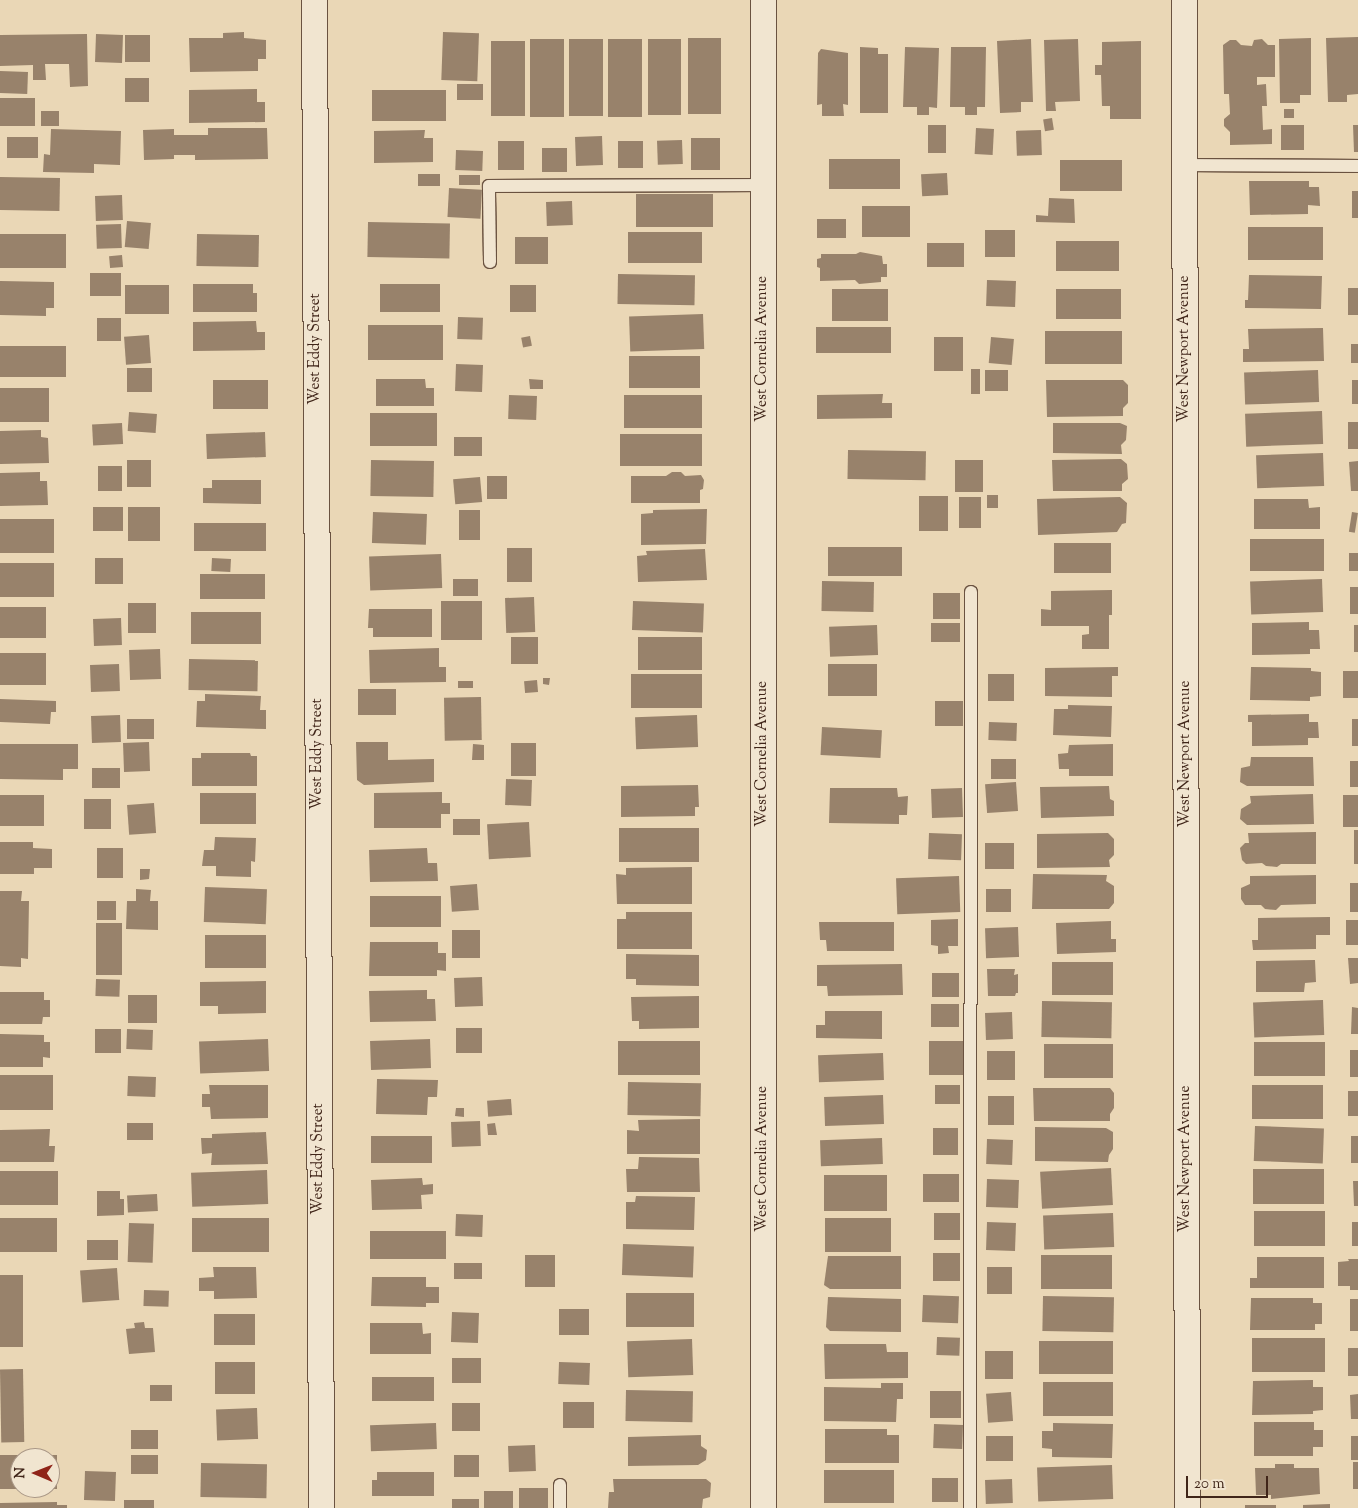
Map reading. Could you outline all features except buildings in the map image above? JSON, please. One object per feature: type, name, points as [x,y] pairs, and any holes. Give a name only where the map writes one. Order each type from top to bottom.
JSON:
[{"type":"street","name":"West Eddy Street","points":[[314,0],[321,1508]]},
{"type":"street","name":"West Cornelia Avenue","points":[[763,0],[763,1508]]},
{"type":"street","name":"West Newport Avenue","points":[[1184,0],[1187,1508]]},
{"type":"lane","points":[[1185,165],[1358,166]]},
{"type":"lane","points":[[490,262],[489,186],[763,185]]},
{"type":"lane","points":[[970,1508],[972,592]]},
{"type":"lane","points":[[560,1485],[560,1508]]}]
